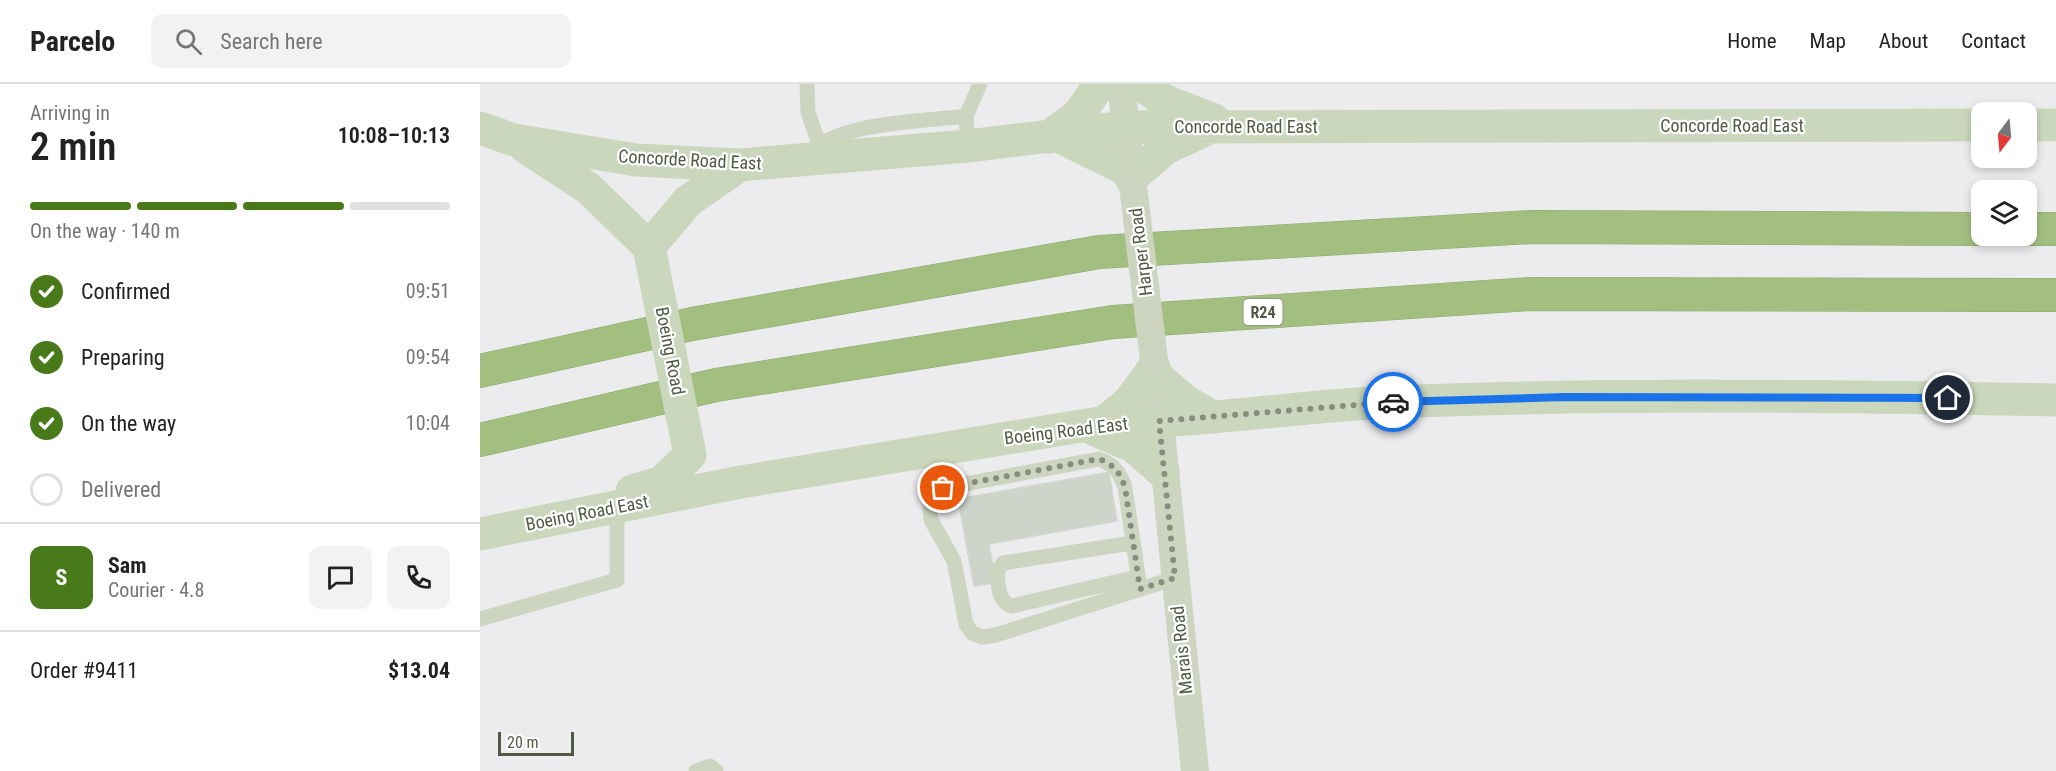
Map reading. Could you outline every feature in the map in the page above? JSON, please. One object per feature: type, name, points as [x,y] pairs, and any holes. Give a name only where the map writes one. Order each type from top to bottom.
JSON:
[{"type":"highway","points":[[480,371],[692,324],[1099,252],[1532,227],[1971,229]]},
{"type":"highway","points":[[2037,229],[2056,229]]},
{"type":"highway","name":"R24","points":[[480,440],[716,385],[1113,322],[1530,294],[2056,295]]},
{"type":"main road","points":[[1100,84],[1079,114],[1053,137],[1132,179],[1166,148],[1222,127]]},
{"type":"main road","points":[[1140,84],[1166,101],[1222,127]]},
{"type":"main road","name":"Concorde Road East","points":[[514,140],[636,160],[740,165],[809,152],[967,131],[1053,137],[1126,127],[1971,125]]},
{"type":"main road","points":[[2037,125],[2056,125]]},
{"type":"main road","points":[[480,128],[514,140],[588,188],[651,254],[688,201],[740,165]]},
{"type":"main road","name":"Boeing Road","points":[[651,254],[689,452]]},
{"type":"main road","points":[[1163,472],[1133,446],[1094,424],[1129,402],[1154,368],[1187,402],[1209,416]]},
{"type":"main road","name":"Boeing Road East","points":[[480,534],[741,482],[1094,424],[1159,421],[1389,402],[1565,397],[2056,400]]},
{"type":"main road","points":[[517,528],[662,482],[689,452],[741,482]]},
{"type":"street","name":"Harper Road","points":[[1121,84],[1159,421]]},
{"type":"street","name":"Marais Road","points":[[1159,421],[1194,771]]},
{"type":"lane","points":[[807,84],[809,152],[841,136],[868,129],[967,131],[980,84]]},
{"type":"lane","points":[[1099,459],[1112,464],[1119,472],[1125,487],[1138,583],[982,637],[972,633],[966,624],[954,561],[931,520],[930,507],[943,488],[1099,459]]},
{"type":"lane","points":[[480,619],[617,580],[617,507]]},
{"type":"lane","points":[[1132,543],[1003,563],[997,572],[1001,599],[1012,606],[1175,578]]},
{"type":"lane","points":[[696,771],[710,766],[716,771]]},
{"type":"building","points":[[1109,472],[1117,521],[989,544],[996,583],[974,586],[958,499]]},
{"type":"way so far","points":[[943,488],[1099,459],[1112,464],[1119,472],[1125,487],[1140,589],[1175,578],[1159,421],[1393,402]]},
{"type":"route","points":[[1393,402],[1565,397],[1948,398]]}]
